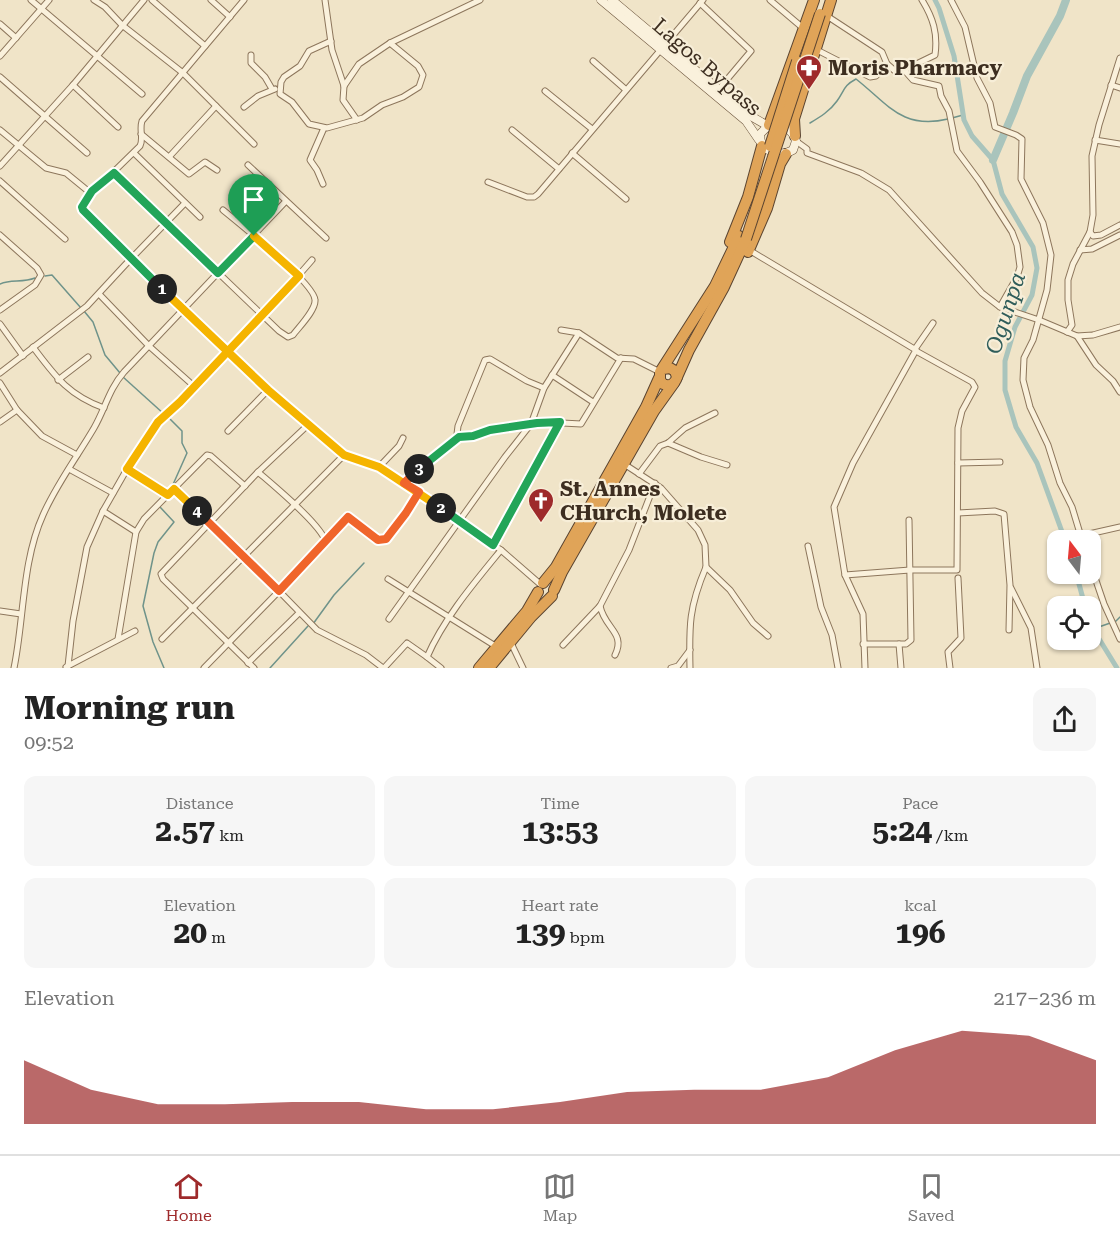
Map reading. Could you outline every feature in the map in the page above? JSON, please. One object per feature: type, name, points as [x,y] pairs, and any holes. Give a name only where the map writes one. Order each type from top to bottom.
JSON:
[{"type":"highway","points":[[768,126],[814,0]]},
{"type":"highway","points":[[819,0],[822,15]]},
{"type":"highway","points":[[795,139],[794,119],[826,0]]},
{"type":"highway","points":[[745,242],[822,15],[831,0]]},
{"type":"highway","points":[[479,668],[527,611],[540,586],[556,567],[646,406],[661,373],[720,286],[721,262],[748,197],[761,143]]},
{"type":"highway","points":[[489,668],[553,593],[562,572],[659,401],[676,380],[720,286],[767,208],[780,164],[789,152]]},
{"type":"highway","points":[[661,373],[673,369],[676,380]]},
{"type":"highway","points":[[540,586],[543,597],[553,593]]},
{"type":"main road","name":"Lagos Bypass","points":[[601,0],[719,89],[755,120],[768,126]]},
{"type":"main road","name":"Lagos Bypass","points":[[612,0],[746,121],[761,143]]},
{"type":"main road","points":[[768,126],[785,127],[795,139],[796,146],[789,152],[775,153],[761,143],[762,130],[768,126]]},
{"type":"street","points":[[31,0],[142,94]]},
{"type":"street","points":[[0,56],[49,0]]},
{"type":"street","points":[[94,0],[183,73],[254,144]]},
{"type":"street","points":[[0,166],[73,85],[144,0]]},
{"type":"street","points":[[152,0],[205,46]]},
{"type":"street","points":[[211,0],[230,16]]},
{"type":"street","points":[[244,0],[142,121],[142,143],[114,173],[92,191],[82,207],[83,210],[268,390],[344,455],[379,467],[419,492],[501,550],[540,586]]},
{"type":"street","points":[[325,0],[331,41],[344,86],[343,100],[357,120]]},
{"type":"street","points":[[344,86],[360,64],[390,43],[480,0]]},
{"type":"street","points":[[770,0],[803,28]]},
{"type":"street","points":[[807,153],[807,146],[800,138],[798,123],[806,80],[819,51],[822,15],[882,52],[887,64],[895,71],[906,71],[935,55],[937,44],[935,26],[922,0]]},
{"type":"street","points":[[951,0],[965,27],[977,78],[990,103],[996,129],[1016,135],[1022,142],[1021,178],[1027,195],[1043,223],[1051,255],[1047,290],[1037,319],[1033,340],[1023,365],[1024,388],[1030,407],[1048,445],[1060,483],[1072,507],[1079,530]]},
{"type":"street","points":[[488,182],[527,197],[534,197],[702,1],[752,51],[719,89]]},
{"type":"street","points":[[0,24],[16,38]]},
{"type":"street","points":[[331,41],[309,51],[304,61],[284,77],[279,87],[280,94],[296,107],[309,124],[324,128],[368,116],[382,105],[403,97],[419,87],[423,75],[421,69],[390,43]]},
{"type":"street","points":[[819,51],[870,77],[876,76],[887,64]]},
{"type":"street","points":[[251,55],[251,63],[265,77],[272,89]]},
{"type":"street","points":[[1067,332],[1072,325],[1068,280],[1090,232],[1093,215],[1092,176],[1095,140],[1120,58]]},
{"type":"street","points":[[593,61],[625,89]]},
{"type":"street","points":[[906,71],[913,80],[939,86],[941,96],[949,111],[957,151],[981,182],[1012,232],[1017,245],[1020,267],[1000,307]]},
{"type":"street","points":[[0,76],[87,153]]},
{"type":"street","points":[[73,85],[118,127]]},
{"type":"street","points":[[1111,85],[1120,88]]},
{"type":"street","points":[[244,107],[258,96],[279,87]]},
{"type":"street","points":[[545,91],[592,129]]},
{"type":"street","points":[[169,157],[216,106]]},
{"type":"street","points":[[323,184],[310,160],[315,144],[324,128]]},
{"type":"street","points":[[0,130],[46,168],[66,173],[88,191],[92,191]]},
{"type":"street","points":[[512,130],[559,169]]},
{"type":"street","points":[[141,134],[189,174],[205,162],[217,170]]},
{"type":"street","points":[[795,139],[807,149],[807,153]]},
{"type":"street","points":[[1095,140],[1120,144]]},
{"type":"street","points":[[789,152],[819,156]]},
{"type":"street","points":[[134,153],[200,217]]},
{"type":"street","points":[[572,153],[626,199]]},
{"type":"street","points":[[807,153],[864,174],[889,190],[981,294],[1000,307],[1037,319],[1077,336],[1093,335],[1120,327]]},
{"type":"street","points":[[248,165],[326,238]]},
{"type":"street","points":[[114,173],[263,316],[284,335],[288,337],[293,335],[316,302],[313,293],[299,276],[224,210]]},
{"type":"street","points":[[0,182],[65,238]]},
{"type":"street","points":[[14,668],[28,571],[40,523],[101,416],[111,389],[124,372],[286,201]]},
{"type":"street","points":[[0,372],[100,295],[131,258],[185,203]]},
{"type":"street","points":[[1090,232],[1093,236],[1101,235],[1120,225]]},
{"type":"street","points":[[0,235],[37,268],[41,275],[35,285],[0,310]]},
{"type":"street","points":[[1080,250],[1092,249],[1120,235]]},
{"type":"street","points":[[745,242],[974,385],[960,418],[957,570],[846,574]]},
{"type":"street","points":[[66,667],[87,547],[103,511],[127,469],[158,422],[263,316],[312,260]]},
{"type":"street","points":[[100,295],[149,346],[195,387]]},
{"type":"street","points":[[865,668],[863,614],[846,574],[835,513],[837,498],[858,454],[933,323]]},
{"type":"street","points":[[0,324],[23,356]]},
{"type":"street","points":[[561,330],[579,333],[621,358],[634,359],[661,373]]},
{"type":"street","points":[[389,619],[531,424],[544,388],[579,333]]},
{"type":"street","points":[[1077,336],[1096,365],[1113,381],[1120,392]]},
{"type":"street","points":[[33,347],[58,380],[81,398],[104,408]]},
{"type":"street","points":[[58,380],[88,357]]},
{"type":"street","points":[[404,483],[459,437],[531,424],[560,422],[581,424],[621,358]]},
{"type":"street","points":[[459,437],[458,426],[485,360],[490,359],[527,381],[544,388]]},
{"type":"street","points":[[552,375],[593,402]]},
{"type":"street","points":[[0,383],[17,410],[42,435],[77,455]]},
{"type":"street","points":[[228,431],[268,390]]},
{"type":"street","points":[[0,422],[17,410]]},
{"type":"street","points":[[639,474],[660,446],[668,443],[685,428],[715,413]]},
{"type":"street","points":[[493,545],[560,422]]},
{"type":"street","points":[[254,668],[163,579],[161,574],[258,472],[309,424]]},
{"type":"street","points":[[379,467],[399,446],[403,438]]},
{"type":"street","points":[[668,443],[727,465]]},
{"type":"street","points":[[118,639],[136,532],[144,519],[207,455],[245,486]]},
{"type":"street","points":[[162,639],[344,455]]},
{"type":"street","points":[[958,463],[1000,462]]},
{"type":"street","points":[[624,464],[668,494],[698,530],[705,545],[706,567],[690,615],[690,668]]},
{"type":"street","points":[[69,469],[113,493]]},
{"type":"street","points":[[127,469],[168,495]]},
{"type":"street","points":[[258,472],[295,505],[323,535],[326,543]]},
{"type":"street","points":[[563,645],[600,606],[629,550],[654,483]]},
{"type":"street","points":[[174,489],[317,630],[366,655],[383,668],[407,643],[441,668]]},
{"type":"street","points":[[204,668],[326,543],[348,517],[369,535],[378,540],[386,539],[419,492]]},
{"type":"street","points":[[103,511],[136,532]]},
{"type":"street","points":[[958,513],[1000,512],[1004,514],[1010,585],[1009,630]]},
{"type":"street","points":[[863,644],[899,644],[909,643],[911,640],[909,520]]},
{"type":"street","points":[[1101,532],[1120,527]]},
{"type":"street","points":[[808,546],[821,607],[832,635],[838,668]]},
{"type":"street","points":[[427,657],[449,618],[501,550]]},
{"type":"street","points":[[706,567],[730,590],[753,622],[768,636]]},
{"type":"street","points":[[950,668],[948,652],[961,638],[958,578]]},
{"type":"street","points":[[388,579],[497,647]]},
{"type":"street","points":[[1097,584],[1120,639]]},
{"type":"street","points":[[1010,585],[1031,628],[1037,668]]},
{"type":"street","points":[[600,606],[605,620],[618,638],[620,645],[615,656]]},
{"type":"street","points":[[0,611],[21,614]]},
{"type":"street","points":[[248,663],[298,613]]},
{"type":"street","points":[[66,667],[135,631]]},
{"type":"street","points":[[511,643],[523,668]]},
{"type":"street","points":[[899,644],[901,668]]},
{"type":"street","points":[[671,668],[678,666],[690,650]]},
{"type":"waterway","name":"Ogunpa","points":[[935,0],[954,56],[964,120],[972,136],[993,160],[1002,194],[1033,247],[1037,268],[1032,295],[1015,327],[1005,361],[1005,390],[1016,427],[1037,463],[1061,530]]},
{"type":"waterway","points":[[993,160],[1027,76],[1060,16],[1066,0]]},
{"type":"waterway","points":[[810,123],[831,108],[846,86],[856,79],[887,106],[907,118],[919,121],[948,119]]},
{"type":"waterway","points":[[952,118],[963,115]]},
{"type":"waterway","points":[[45,276],[52,275],[81,308]]},
{"type":"waterway","points":[[0,284],[35,278]]},
{"type":"waterway","points":[[84,311],[93,322],[105,355],[120,373]]},
{"type":"waterway","points":[[123,377],[164,414]]},
{"type":"waterway","points":[[168,417],[182,431],[182,443],[187,453],[171,489]]},
{"type":"waterway","points":[[160,507],[174,522],[158,542],[143,606],[153,642],[164,668]]},
{"type":"waterway","points":[[313,624],[334,595],[364,563]]},
{"type":"waterway","name":"Ogunpa","points":[[1079,584],[1082,596]]},
{"type":"waterway","points":[[1101,626],[1116,621],[1120,617]]},
{"type":"waterway","points":[[270,668],[308,626]]},
{"type":"waterway","name":"Ogunpa","points":[[1101,642],[1117,668]]},
{"type":"place","name":"Moris Pharmacy","points":[[809,91]]},
{"type":"place","name":"St. Annes CHurch, Molete","points":[[541,524]]},
{"type":"route","points":[[254,236],[218,273],[114,173],[92,191],[82,207],[87,215],[184,310],[228,351],[268,390],[344,455],[379,467],[404,483],[419,492],[493,545],[560,422],[537,423],[459,437],[404,483],[419,492],[386,539],[382,541],[369,535],[348,517],[279,591],[174,489],[168,495],[127,469],[158,422],[170,413],[228,351],[263,316],[299,276],[254,236]]}]
